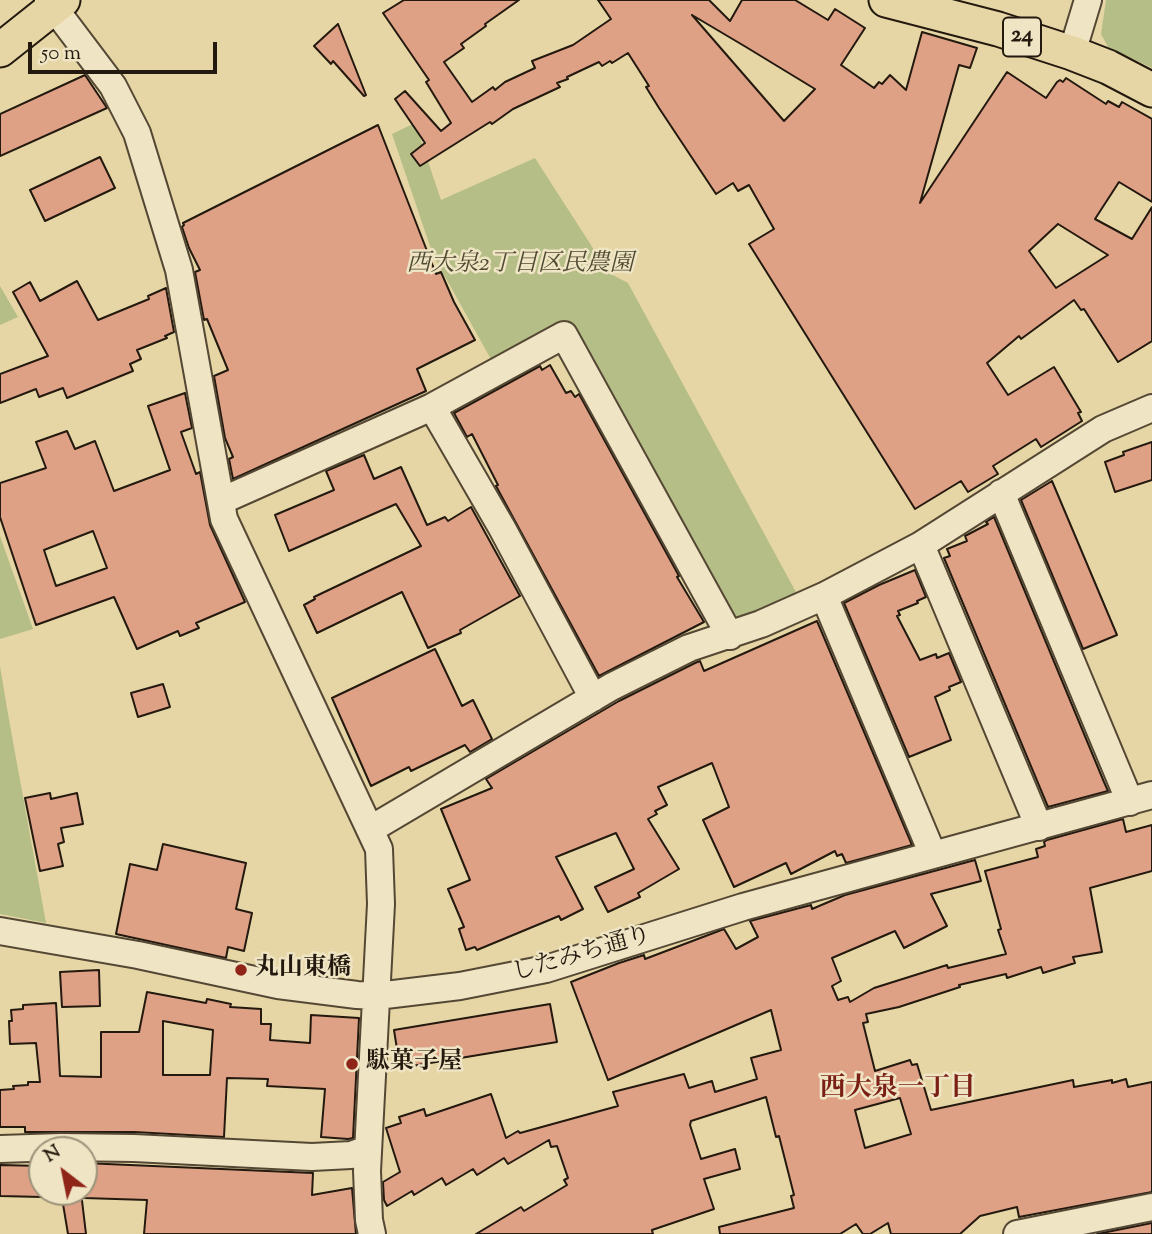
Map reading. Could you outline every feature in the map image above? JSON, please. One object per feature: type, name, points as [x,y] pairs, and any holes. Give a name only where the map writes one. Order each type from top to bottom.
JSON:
[{"type":"main road","name":"24","points":[[886,0],[998,29],[1072,53],[1108,67],[1152,90]]},
{"type":"main road","points":[[0,50],[55,2]]},
{"type":"street","points":[[1072,53],[1088,0]]},
{"type":"street","points":[[55,2],[113,86],[137,133],[178,270],[224,519],[379,849],[382,879],[368,1149],[369,1220],[372,1234]]},
{"type":"street","points":[[221,501],[432,407],[564,335],[730,636]]},
{"type":"street","points":[[432,407],[502,528],[593,698]]},
{"type":"street","points":[[371,829],[593,698],[666,659],[690,648],[730,636],[824,596],[921,545],[1103,429],[1152,408]]},
{"type":"street","points":[[1001,493],[1141,798]]},
{"type":"street","points":[[921,545],[1039,827]]},
{"type":"street","points":[[824,596],[933,855]]},
{"type":"street","name":"したみち通り","points":[[0,931],[138,955],[278,985],[377,996],[460,986],[546,969],[743,907],[1141,798]]},
{"type":"street","points":[[0,1149],[122,1148],[312,1157],[351,1155],[368,1149]]},
{"type":"street","points":[[1017,1234],[1152,1207]]},
{"type":"green space","points":[[1106,0],[1152,0],[1152,68],[1108,47],[1101,34]]},
{"type":"green space","name":"西大泉2丁目区民農園","points":[[415,123],[441,200],[535,158],[609,273],[628,283],[797,594],[741,621],[734,621],[570,322],[493,363],[433,255],[392,134]]},
{"type":"green space","points":[[0,286],[18,317],[0,325]]},
{"type":"green space","points":[[0,536],[33,629],[0,639]]},
{"type":"green space","points":[[0,666],[8,714],[46,923],[0,914]]},
{"type":"building","points":[[404,0],[519,0],[485,24],[486,26],[461,44],[464,48],[444,62],[472,102],[493,87],[495,90],[505,82],[535,68],[532,61],[573,45],[611,19],[598,0],[709,0],[730,21],[742,0],[795,0],[828,20],[835,9],[865,28],[841,65],[874,88],[890,75],[906,90],[922,32],[977,48],[970,68],[959,65],[920,203],[1007,72],[1046,98],[1057,82],[1063,82],[1066,78],[1106,104],[1108,101],[1119,107],[1122,102],[1152,119],[1152,202],[1119,182],[1095,219],[1132,239],[1152,207],[1152,341],[1118,362],[1084,309],[1081,310],[1074,300],[1021,339],[1019,336],[987,363],[1008,395],[1054,367],[1081,412],[1078,413],[1082,421],[1041,447],[1036,439],[993,466],[998,474],[968,492],[961,481],[915,509],[749,244],[774,229],[749,185],[738,191],[733,183],[716,194],[659,108],[628,53],[612,63],[610,61],[602,66],[599,62],[567,77],[568,79],[557,83],[560,87],[513,109],[420,166],[411,154],[425,143],[395,99],[405,91],[441,131],[451,123],[426,82],[429,80],[383,13]],"holes":[[[692,15],[746,47],[815,89],[784,121]],[[1058,224],[1108,255],[1056,288],[1029,251]]]},
{"type":"building","points":[[338,24],[366,95],[364,96],[333,61],[331,64],[314,46]]},
{"type":"building","points":[[85,75],[107,108],[0,156],[0,114]]},
{"type":"building","points":[[378,125],[436,274],[441,272],[475,340],[417,369],[426,391],[233,479],[229,459],[233,457],[225,438],[214,376],[228,370],[207,319],[204,320],[195,272],[200,270],[189,248],[183,223]]},
{"type":"building","points":[[100,157],[115,188],[45,221],[30,190]]},
{"type":"building","points":[[77,281],[98,320],[149,299],[148,296],[166,288],[174,332],[165,336],[167,338],[137,350],[141,359],[130,364],[133,371],[67,398],[63,388],[39,397],[36,389],[0,403],[0,374],[48,356],[13,292],[30,282],[40,301]]},
{"type":"building","points":[[550,365],[566,393],[571,391],[575,397],[579,394],[704,622],[599,676],[496,486],[498,485],[472,434],[467,437],[454,413],[540,366],[542,370]]},
{"type":"building","points":[[185,393],[192,428],[181,432],[196,474],[200,472],[210,525],[245,602],[196,623],[199,628],[180,636],[178,631],[137,649],[114,597],[36,625],[0,517],[0,483],[46,468],[36,442],[67,431],[75,449],[95,441],[114,491],[170,470],[148,406]],"holes":[[[93,531],[107,568],[56,586],[44,550]]]},
{"type":"building","points":[[1152,442],[1152,480],[1115,492],[1105,462],[1124,455],[1123,452]]},
{"type":"building","points":[[364,455],[374,479],[401,467],[427,525],[445,517],[448,521],[471,507],[520,596],[460,630],[461,633],[428,648],[402,592],[317,633],[304,605],[315,599],[314,597],[421,546],[396,504],[289,551],[275,515],[334,490],[326,471]]},
{"type":"building","points":[[1052,481],[1117,635],[1083,649],[1021,500]]},
{"type":"building","points":[[994,517],[1108,791],[1048,807],[944,558],[950,556],[947,549],[967,541],[965,536],[988,524],[986,522]]},
{"type":"building","points":[[915,570],[926,597],[898,611],[900,615],[897,616],[920,660],[949,653],[961,682],[935,697],[951,740],[909,757],[844,603]]},
{"type":"building","points":[[817,621],[912,845],[846,863],[842,854],[837,856],[835,851],[791,874],[786,863],[734,887],[703,820],[729,807],[712,763],[658,787],[667,805],[655,811],[657,814],[648,819],[679,869],[638,893],[640,897],[608,912],[595,887],[634,869],[616,833],[556,857],[583,909],[561,920],[559,916],[477,950],[475,947],[466,950],[459,929],[464,927],[448,889],[470,880],[441,809],[492,788],[486,779],[619,701],[695,663],[700,661],[704,671]]},
{"type":"building","points":[[435,649],[462,706],[473,700],[492,739],[470,752],[465,745],[411,771],[409,767],[371,786],[332,698]]},
{"type":"building","points":[[163,684],[170,707],[138,717],[131,693]]},
{"type":"building","points":[[50,793],[51,799],[77,793],[83,824],[61,828],[64,842],[58,844],[63,866],[40,871],[25,798]]},
{"type":"building","points":[[1123,819],[1126,832],[1152,825],[1152,871],[1090,888],[1102,952],[1073,957],[1075,963],[1043,973],[1041,967],[1007,978],[1006,974],[959,985],[960,987],[899,1007],[866,1014],[868,1022],[863,1023],[875,1071],[910,1060],[912,1065],[917,1064],[931,1110],[1073,1080],[1074,1087],[1126,1079],[1128,1087],[1152,1082],[1152,1192],[1019,1217],[1017,1207],[980,1216],[960,1234],[891,1234],[888,1223],[870,1234],[863,1234],[856,1224],[840,1234],[720,1234],[719,1227],[794,1208],[791,1196],[794,1195],[766,1097],[691,1121],[701,1159],[735,1149],[740,1169],[704,1179],[714,1209],[652,1230],[653,1234],[476,1234],[521,1207],[524,1211],[567,1185],[564,1180],[568,1178],[557,1146],[551,1147],[549,1140],[508,1164],[504,1158],[477,1175],[473,1169],[446,1185],[442,1178],[414,1195],[412,1191],[387,1206],[383,1182],[400,1172],[386,1128],[401,1123],[399,1117],[424,1109],[426,1116],[491,1094],[506,1138],[518,1131],[520,1133],[618,1106],[613,1092],[684,1074],[689,1088],[712,1081],[715,1092],[757,1079],[751,1058],[781,1050],[771,1010],[608,1080],[571,982],[644,955],[645,959],[724,929],[736,949],[758,937],[750,921],[811,905],[812,909],[845,895],[975,860],[981,881],[931,894],[947,926],[904,948],[895,931],[832,958],[841,981],[832,986],[838,1000],[848,997],[850,1002],[874,988],[947,965],[948,968],[1006,954],[985,871],[1038,857],[1036,849],[1045,846],[1044,842]],"holes":[[[900,1098],[911,1134],[865,1148],[855,1110]]]},
{"type":"building","points":[[163,844],[246,863],[236,909],[252,913],[244,951],[228,947],[226,958],[116,934],[130,864],[157,870]]},
{"type":"building","points":[[99,970],[100,1006],[62,1007],[60,972]]},
{"type":"building","points":[[147,992],[206,1003],[207,999],[231,1004],[230,1007],[261,1009],[261,1024],[271,1024],[270,1040],[310,1043],[311,1015],[359,1018],[353,1138],[321,1137],[325,1089],[267,1086],[268,1079],[227,1078],[224,1137],[134,1132],[25,1132],[25,1127],[0,1127],[0,1090],[28,1085],[28,1082],[40,1082],[36,1043],[10,1044],[11,1010],[23,1009],[23,1005],[56,1003],[60,1076],[101,1077],[101,1032],[139,1032]],"holes":[[[163,1021],[213,1030],[210,1075],[163,1075]]]},
{"type":"building","points":[[550,1004],[557,1042],[400,1068],[394,1030]]},
{"type":"building","points":[[98,1164],[313,1173],[312,1195],[352,1188],[356,1234],[144,1234],[147,1200],[98,1198]]},
{"type":"building","points":[[0,1165],[28,1166],[28,1197],[0,1196]]},
{"type":"building","points":[[63,1206],[83,1206],[86,1234],[68,1234]]},
{"type":"building","points":[[1152,1223],[1152,1234],[1097,1234]]},
{"type":"place","name":"丸山東橋","points":[[241,970]]},
{"type":"place","name":"駄菓子屋","points":[[352,1064]]},
{"type":"district","name":"西大泉一丁目","points":[[898,1091]]}]
